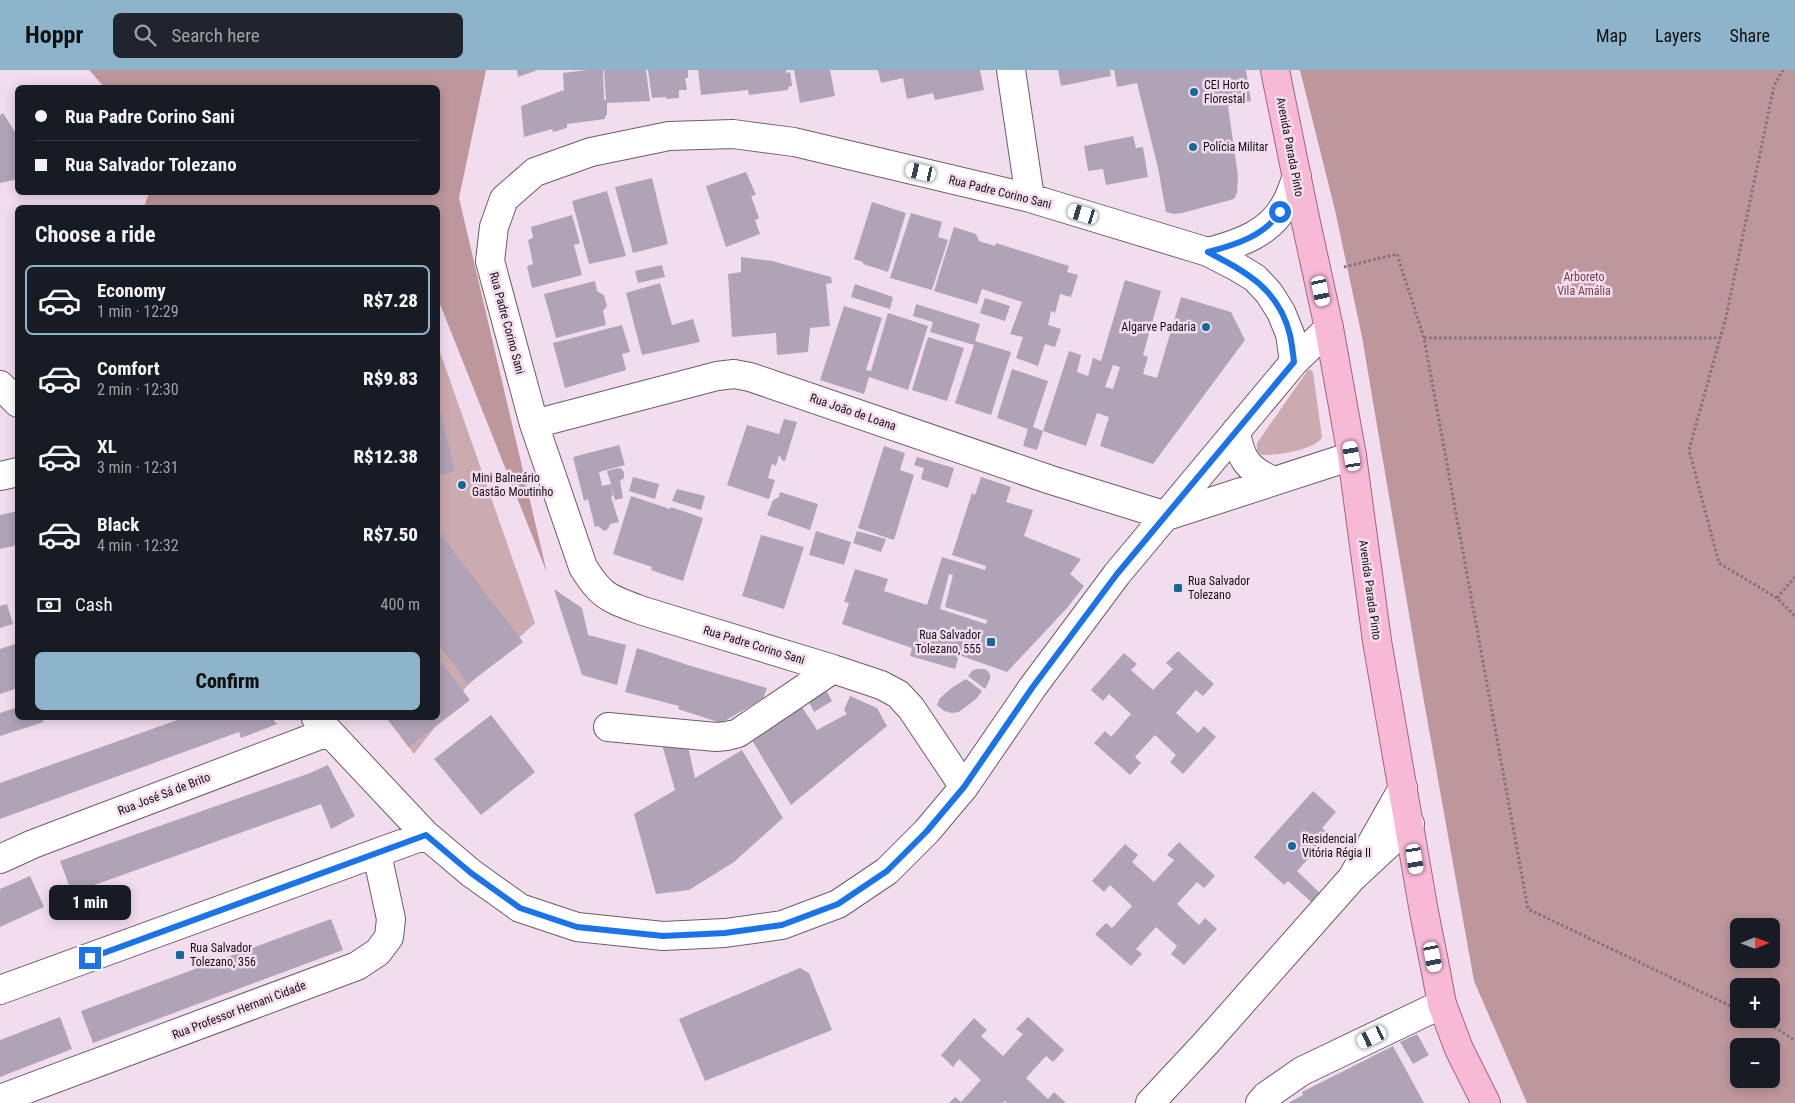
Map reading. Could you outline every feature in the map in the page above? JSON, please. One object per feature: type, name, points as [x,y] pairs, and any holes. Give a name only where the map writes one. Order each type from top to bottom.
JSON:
[{"type":"main road","name":"Avenida Parada Pinto","points":[[1275,70],[1329,328],[1352,456],[1377,641],[1424,912],[1442,1004],[1459,1049],[1486,1103]]},
{"type":"street","points":[[1011,70],[1030,198]]},
{"type":"street","name":"Rua Padre Corino Sani","points":[[964,787],[911,708],[898,694],[881,685],[833,669],[642,611],[612,600],[594,586],[583,567],[534,424],[490,262],[494,227],[504,199],[535,172],[591,152],[669,136],[733,134],[794,142],[1030,198],[1208,252],[1255,278],[1269,293],[1282,312],[1290,334],[1294,362]]},
{"type":"street","points":[[1208,252],[1232,246],[1255,235],[1274,221],[1286,203],[1297,177]]},
{"type":"street","points":[[322,725],[426,835],[471,873],[520,908],[577,927],[663,936],[725,933],[782,925],[838,904],[887,871],[927,831],[964,787],[1037,680],[1117,574],[1294,362],[1329,328]]},
{"type":"street","name":"Rua João de Loana","points":[[534,424],[717,376],[734,374],[750,377],[1050,480],[1167,516]]},
{"type":"street","points":[[0,385],[15,400]]},
{"type":"street","points":[[1236,431],[1238,448],[1246,463],[1258,474],[1274,481]]},
{"type":"street","points":[[1167,516],[1352,456]]},
{"type":"street","points":[[0,476],[15,473]]},
{"type":"street","name":"Rua Padre Corino Sani","points":[[608,727],[716,737],[727,736],[738,733],[833,669]]},
{"type":"street","name":"Rua José Sá de Brito","points":[[0,859],[322,725]]},
{"type":"street","points":[[1352,878],[1404,788]]},
{"type":"street","points":[[1150,1103],[1352,878],[1410,824]]},
{"type":"street","points":[[0,990],[426,835]]},
{"type":"street","name":"Rua Professor Hernani Cidade","points":[[0,1099],[357,966],[378,952],[389,937],[391,919],[377,854]]},
{"type":"street","points":[[1260,1103],[1266,1096],[1302,1070],[1442,1004]]},
{"type":"path","points":[[1783,70],[1774,86],[1726,317],[1690,450],[1720,563],[1777,598],[1795,616]]},
{"type":"path","points":[[1339,268],[1398,254],[1424,338],[1528,909],[1730,1006]]},
{"type":"path","points":[[1424,338],[1720,338]]},
{"type":"path","points":[[1777,598],[1795,578]]},
{"type":"path","points":[[1776,1028],[1795,1041]]},
{"type":"shaded area","name":"Mini Balneário Gastão Moutinho","points":[[440,352],[535,623],[467,686],[414,754],[388,720],[440,720]]},
{"type":"shaded area","points":[[1308,370],[1313,372],[1322,437],[1318,442],[1304,449],[1261,455],[1257,450],[1257,443]]},
{"type":"green space","points":[[89,70],[486,70],[459,198],[547,573],[440,304],[440,205],[145,205],[148,195],[440,195],[440,85],[102,85]]},
{"type":"green space","name":"Arboreto Vila Amália","points":[[1300,70],[1795,70],[1795,1103],[1527,1103],[1474,981],[1362,337],[1335,210]]},
{"type":"building","points":[[517,70],[538,70],[518,77]]},
{"type":"building","points":[[603,70],[604,100],[606,100],[604,70],[646,70],[650,101],[607,103],[605,119],[567,124],[567,128],[553,132],[552,129],[524,137],[521,106],[564,90],[563,73]]},
{"type":"building","points":[[648,70],[688,70],[688,78],[685,78],[687,90],[679,90],[679,98],[652,98]]},
{"type":"building","points":[[698,70],[786,70],[786,73],[790,72],[792,86],[788,87],[788,90],[749,95],[748,90],[701,95]]},
{"type":"building","points":[[794,70],[830,70],[835,96],[800,103]]},
{"type":"building","points":[[878,70],[980,70],[984,90],[935,100],[933,93],[907,99],[903,78],[881,83]]},
{"type":"building","points":[[1058,70],[1110,70],[1111,76],[1061,86]]},
{"type":"building","points":[[1114,70],[1246,70],[1251,101],[1228,106],[1238,176],[1237,193],[1234,199],[1182,213],[1166,212],[1158,168],[1137,83],[1117,87]]},
{"type":"building","points":[[3,113],[15,132],[15,180],[0,183],[0,115]]},
{"type":"building","points":[[1133,136],[1136,148],[1143,147],[1148,177],[1106,185],[1103,169],[1088,171],[1084,146]]},
{"type":"building","points":[[746,172],[756,195],[751,196],[759,218],[755,220],[760,234],[726,247],[706,186]]},
{"type":"building","points":[[652,178],[668,244],[633,253],[615,187]]},
{"type":"building","points":[[607,191],[626,256],[589,264],[572,201]]},
{"type":"building","points":[[872,202],[906,213],[888,272],[854,259]]},
{"type":"building","points":[[911,213],[942,222],[938,237],[948,240],[932,290],[890,278]]},
{"type":"building","points":[[572,215],[580,243],[574,245],[582,275],[532,288],[527,266],[533,264],[528,240],[533,238],[531,227]]},
{"type":"building","points":[[954,227],[976,234],[979,241],[995,246],[996,243],[1069,266],[1067,272],[1078,275],[1071,297],[1060,294],[1055,313],[1051,311],[1048,325],[1061,329],[1055,347],[1045,344],[1038,366],[1016,358],[1023,337],[1010,334],[1022,302],[982,289],[977,304],[934,291]]},
{"type":"building","points":[[741,257],[772,261],[831,277],[832,283],[826,284],[830,326],[810,328],[808,352],[777,355],[776,333],[732,337],[728,274],[741,272]]},
{"type":"building","points":[[662,265],[665,277],[638,283],[635,271]]},
{"type":"building","points":[[1125,280],[1161,291],[1143,355],[1148,357],[1143,374],[1157,378],[1181,297],[1231,312],[1245,340],[1153,464],[1100,446],[1109,417],[1097,413],[1086,446],[1043,431],[1069,351],[1081,355],[1077,372],[1088,376],[1093,358],[1101,361]],"holes":[[[1113,365],[1120,367],[1113,389],[1105,387]]]},
{"type":"building","points":[[595,281],[597,291],[604,295],[607,306],[603,311],[606,325],[556,338],[544,294]]},
{"type":"building","points":[[660,283],[672,325],[693,319],[700,342],[642,355],[626,293]]},
{"type":"building","points":[[855,284],[893,297],[890,309],[851,297]]},
{"type":"building","points":[[985,298],[1010,306],[1005,321],[980,313]]},
{"type":"building","points":[[916,304],[980,324],[975,341],[1011,352],[991,415],[955,403],[974,345],[930,332],[933,322],[913,316]]},
{"type":"building","points":[[844,306],[882,318],[866,370],[871,371],[888,313],[928,326],[908,390],[869,377],[864,394],[820,380]]},
{"type":"building","points":[[622,325],[630,352],[622,354],[626,370],[565,388],[553,343]]},
{"type":"building","points":[[928,337],[964,348],[947,401],[912,390]]},
{"type":"building","points":[[1012,369],[1048,381],[1033,427],[1043,431],[1037,450],[1023,446],[1028,429],[997,418]]},
{"type":"building","points":[[440,412],[455,471],[440,475]]},
{"type":"building","points":[[784,419],[797,422],[785,461],[779,455],[776,466],[772,464],[768,478],[775,480],[769,499],[727,485],[747,425],[779,434]]},
{"type":"building","points":[[619,445],[625,465],[599,472],[602,486],[611,484],[607,471],[618,468],[622,469],[624,473],[624,478],[620,481],[623,498],[615,500],[611,486],[613,496],[611,497],[619,522],[610,524],[608,529],[604,531],[598,526],[595,527],[588,499],[584,501],[573,457]]},
{"type":"building","points":[[884,446],[905,453],[900,470],[914,475],[894,540],[858,528]]},
{"type":"building","points":[[917,457],[954,468],[948,488],[921,479],[924,468],[914,465]]},
{"type":"building","points":[[633,477],[659,484],[655,499],[629,491]]},
{"type":"building","points":[[981,477],[1011,487],[1006,502],[1033,510],[1024,536],[1081,559],[1070,574],[1084,586],[1067,608],[1007,672],[959,655],[955,669],[910,656],[912,648],[842,624],[849,603],[844,602],[855,569],[888,579],[884,591],[927,605],[942,557],[985,570],[986,566],[952,555],[972,493],[975,495]],"holes":[[[949,574],[953,575],[945,607],[987,620],[986,624],[940,609]]]},
{"type":"building","points":[[677,489],[705,496],[701,510],[672,501]]},
{"type":"building","points":[[780,492],[818,504],[810,530],[767,515],[773,500],[779,497]]},
{"type":"building","points":[[631,496],[703,518],[683,581],[651,570],[652,567],[613,554]]},
{"type":"building","points":[[15,512],[15,546],[0,549],[0,515]]},
{"type":"building","points":[[816,531],[851,542],[844,565],[809,555]]},
{"type":"building","points":[[857,531],[886,539],[881,552],[853,543]]},
{"type":"building","points":[[440,534],[523,642],[468,684],[440,646]]},
{"type":"building","points":[[761,535],[804,547],[784,609],[742,596]]},
{"type":"building","points":[[554,589],[582,608],[588,635],[626,645],[617,685],[582,675]]},
{"type":"building","points":[[7,604],[13,624],[0,628],[0,606]]},
{"type":"building","points":[[15,644],[15,689],[0,694],[0,649]]},
{"type":"building","points":[[637,648],[767,688],[763,699],[721,723],[678,709],[679,706],[625,692]]},
{"type":"building","points":[[1178,651],[1214,684],[1203,696],[1196,690],[1176,713],[1198,733],[1204,726],[1216,737],[1183,774],[1170,762],[1176,755],[1155,735],[1135,757],[1141,763],[1130,775],[1094,743],[1105,731],[1111,737],[1131,714],[1109,694],[1103,701],[1091,690],[1124,653],[1137,664],[1131,670],[1153,690],[1173,669],[1166,663]]},
{"type":"building","points":[[440,661],[470,700],[409,747],[389,720],[440,720]]},
{"type":"building","points":[[973,670],[988,671],[990,675],[985,689],[968,676]]},
{"type":"building","points":[[966,679],[982,691],[976,699],[959,712],[944,711],[937,705],[940,698]]},
{"type":"building","points":[[826,690],[832,701],[814,712],[808,700]]},
{"type":"building","points":[[850,696],[877,708],[887,726],[791,805],[750,737],[802,707],[817,730],[847,714],[844,710]]},
{"type":"building","points":[[15,708],[15,720],[43,720],[44,722],[0,736],[0,713]]},
{"type":"building","points":[[491,715],[535,772],[481,815],[434,759]]},
{"type":"building","points":[[177,720],[274,720],[277,724],[241,738],[239,732],[0,819],[0,783]]},
{"type":"building","points":[[661,741],[687,742],[695,778],[742,750],[783,818],[734,862],[689,890],[656,894],[634,814],[675,790]]},
{"type":"building","points":[[328,765],[355,816],[331,829],[321,804],[72,893],[60,861]]},
{"type":"building","name":"Residencial Vitória Régia II","points":[[1313,791],[1336,812],[1322,828],[1330,835],[1297,871],[1326,899],[1318,908],[1288,881],[1284,885],[1254,857]]},
{"type":"building","points":[[1179,842],[1215,876],[1204,888],[1197,882],[1177,904],[1199,925],[1205,918],[1217,929],[1184,965],[1171,954],[1177,946],[1156,927],[1136,949],[1142,954],[1131,966],[1095,934],[1106,923],[1112,928],[1132,906],[1110,885],[1104,892],[1092,881],[1125,844],[1138,855],[1132,862],[1154,882],[1174,860],[1167,855]]},
{"type":"building","points":[[30,876],[44,907],[0,927],[0,889]]},
{"type":"building","points":[[331,919],[343,950],[93,1043],[81,1011]]},
{"type":"building","points":[[800,968],[809,973],[832,1030],[705,1081],[679,1019]]},
{"type":"building","points":[[60,1017],[72,1049],[0,1077],[0,1040]]},
{"type":"building","points":[[1028,1017],[1064,1050],[1053,1062],[1046,1056],[1026,1078],[1048,1099],[1054,1092],[1066,1103],[1007,1103],[1005,1101],[1003,1103],[949,1103],[955,1097],[961,1102],[981,1080],[959,1059],[953,1067],[941,1055],[974,1018],[987,1030],[981,1036],[1003,1056],[1023,1034],[1016,1029]]},
{"type":"building","points":[[1417,1034],[1429,1055],[1413,1064],[1400,1042]]},
{"type":"building","points":[[1393,1046],[1424,1103],[1288,1103],[1303,1095],[1302,1092]]},
{"type":"place","name":"CEI Horto Florestal","points":[[1194,92]]},
{"type":"place","name":"Polícia Militar","points":[[1193,147]]},
{"type":"place","name":"Algarve Padaria","points":[[1206,327]]},
{"type":"place","name":"Mini Balneário Gastão Moutinho","points":[[462,485]]},
{"type":"place","name":"Rua Salvador Tolezano","points":[[1178,588]]},
{"type":"place","name":"Rua Salvador Tolezano, 555","points":[[991,642]]},
{"type":"place","name":"Residencial Vitória Régia II","points":[[1292,846]]},
{"type":"place","name":"Rua Salvador Tolezano, 356","points":[[180,955]]},
{"type":"route","points":[[90,958],[426,835],[471,873],[520,908],[577,927],[663,936],[725,933],[782,925],[838,904],[887,871],[927,831],[964,787],[1032,688],[1117,574],[1294,362],[1290,334],[1282,312],[1269,293],[1255,278],[1208,252],[1232,246],[1255,235],[1274,221],[1280,212]]}]
